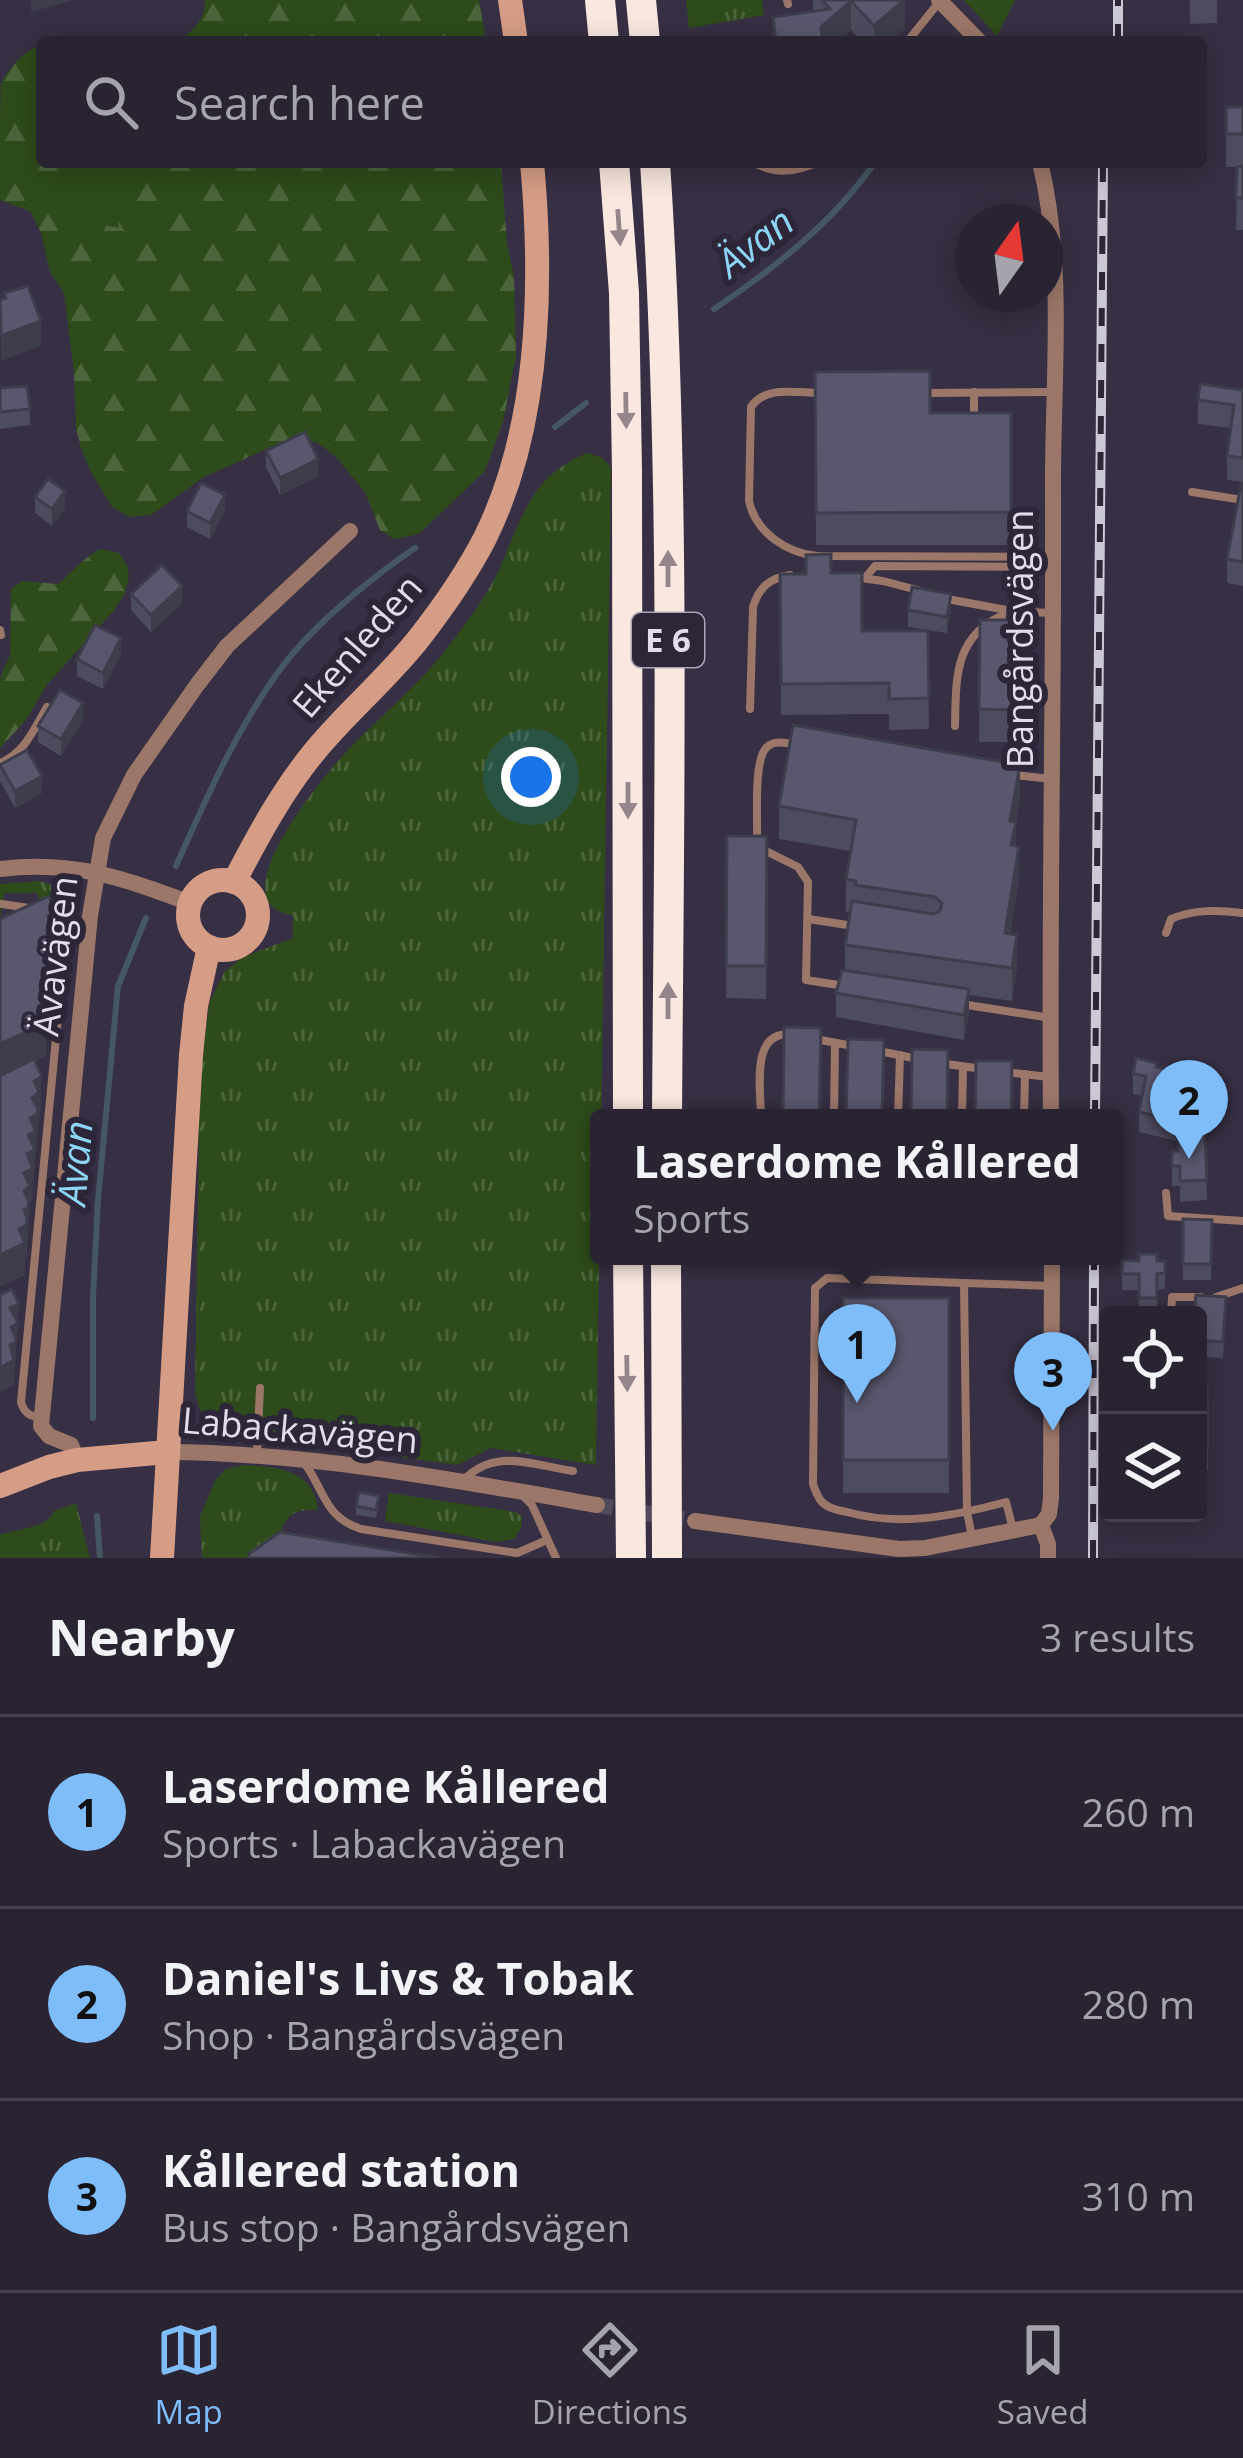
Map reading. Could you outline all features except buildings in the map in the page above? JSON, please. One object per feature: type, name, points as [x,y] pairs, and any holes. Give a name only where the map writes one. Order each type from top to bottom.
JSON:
[{"type":"highway","points":[[600,0],[603,36]]},
{"type":"highway","points":[[641,0],[644,36]]},
{"type":"highway","name":"E 6","points":[[614,168],[624,292],[627,449],[628,1109]]},
{"type":"highway","name":"E 6","points":[[655,168],[668,470],[668,1109]]},
{"type":"highway","points":[[628,1265],[631,1558]]},
{"type":"highway","points":[[666,1265],[667,1558]]},
{"type":"street","points":[[510,0],[515,36]]},
{"type":"street","points":[[939,1],[974,36]]},
{"type":"street","name":"Ekenleden","points":[[234,882],[292,781],[419,638],[464,576],[486,534],[515,449],[531,362],[538,286],[532,168]]},
{"type":"street","name":"Bangårdsvägen","points":[[1041,168],[1053,232],[1055,392],[1051,1109]]},
{"type":"street","name":"Ävavägen","points":[[77,1460],[71,1445],[43,1431],[42,1417],[90,916],[103,838],[134,775],[227,646],[350,531]]},
{"type":"street","points":[[0,868],[58,865],[97,871],[190,903]]},
{"type":"street","points":[[212,882],[234,882],[251,894],[256,925],[238,946],[208,947],[190,928],[190,903],[198,890],[212,882]]},
{"type":"street","points":[[162,1558],[191,1055],[208,947]]},
{"type":"street","points":[[694,1521],[898,1550],[1041,1525],[1052,1498],[1052,1265]]},
{"type":"street","name":"Labackavägen","points":[[0,1486],[77,1460],[166,1452],[301,1460],[596,1505]]},
{"type":"street","points":[[1041,1525],[1048,1558]]},
{"type":"lane","points":[[912,36],[939,1]]},
{"type":"lane","points":[[766,168],[795,172],[804,168]]},
{"type":"lane","points":[[974,392],[974,427]]},
{"type":"lane","points":[[905,393],[1055,392]]},
{"type":"lane","points":[[836,393],[766,393],[751,407],[752,512],[782,545],[818,556],[1053,562]]},
{"type":"lane","points":[[1192,492],[1243,500]]},
{"type":"lane","points":[[865,578],[875,566],[1053,562]]},
{"type":"lane","points":[[750,710],[756,596],[768,581],[811,575]]},
{"type":"lane","points":[[848,577],[963,603],[1052,614]]},
{"type":"lane","points":[[956,726],[956,681],[964,650],[989,620],[1012,611]]},
{"type":"lane","points":[[0,764],[16,755],[47,707]]},
{"type":"lane","points":[[802,746],[779,742],[762,752],[757,839],[762,849],[798,867],[808,882],[806,980],[851,987]]},
{"type":"lane","points":[[1010,775],[1054,779]]},
{"type":"lane","points":[[1175,902],[1178,915]]},
{"type":"lane","points":[[2,904],[46,910]]},
{"type":"lane","points":[[1166,933],[1171,919],[1178,915],[1243,913]]},
{"type":"lane","points":[[808,919],[871,928]]},
{"type":"lane","points":[[941,1001],[1051,1018]]},
{"type":"lane","points":[[761,1109],[762,1054],[766,1043],[782,1033],[963,1067],[1051,1077]]},
{"type":"lane","points":[[834,1109],[835,1043]]},
{"type":"lane","points":[[898,1109],[899,1055]]},
{"type":"lane","points":[[962,1109],[963,1067]]},
{"type":"lane","points":[[1024,1109],[1025,1074]]},
{"type":"lane","points":[[1166,1193],[1168,1216],[1243,1221]]},
{"type":"lane","points":[[1013,1531],[1006,1502],[915,1520],[859,1515],[830,1508],[819,1499],[813,1484],[814,1288],[827,1278],[1052,1286]]},
{"type":"lane","points":[[964,1282],[967,1512],[973,1539]]},
{"type":"lane","points":[[1172,1306],[1172,1297],[1222,1297],[1243,1288]]},
{"type":"lane","points":[[256,1455],[260,1388]]},
{"type":"lane","points":[[301,1460],[331,1511],[361,1529],[517,1553],[547,1540]]},
{"type":"lane","points":[[461,1483],[473,1470],[497,1460],[573,1471]]},
{"type":"lane","points":[[519,1492],[532,1505],[556,1558]]},
{"type":"green space","points":[[205,0],[479,0],[485,36],[185,36],[203,13]]},
{"type":"green space","points":[[686,0],[762,0],[764,15],[689,28]]},
{"type":"green space","points":[[964,0],[1015,0],[997,36]]},
{"type":"green space","points":[[36,48],[36,168],[501,168],[514,276],[516,355],[503,422],[485,471],[419,534],[394,539],[380,530],[365,492],[335,456],[318,443],[293,437],[204,477],[151,515],[129,517],[112,507],[90,470],[76,428],[64,293],[50,272],[30,211],[0,200],[1,84]]},
{"type":"green space","points":[[68,168],[130,168],[118,228],[59,215]]},
{"type":"green space","points":[[587,453],[603,458],[611,468],[601,1109],[590,1109],[590,1265],[599,1265],[596,1465],[491,1448],[457,1465],[217,1432],[202,1414],[195,1390],[200,1067],[210,1001],[225,971],[243,957],[293,938],[293,915],[273,907],[265,892],[268,872],[290,825],[344,754],[427,672],[463,627],[491,585],[529,503],[567,463]]},
{"type":"green space","points":[[101,549],[119,553],[127,565],[125,593],[0,748],[0,678],[10,655],[11,589],[22,581],[58,584]]},
{"type":"green space","points":[[39,881],[63,892],[71,905],[64,911],[41,906],[37,893],[4,893],[0,920],[0,884]]},
{"type":"green space","points":[[245,1465],[281,1470],[302,1479],[318,1510],[292,1514],[282,1528],[288,1543],[269,1558],[202,1558],[200,1516],[216,1479],[226,1469]]},
{"type":"green space","points":[[389,1493],[516,1512],[522,1517],[521,1528],[514,1539],[496,1542],[385,1521]]},
{"type":"green space","points":[[76,1503],[90,1558],[0,1558],[0,1535],[38,1525],[54,1511]]},
{"type":"waterway","name":"Ävan","points":[[714,309],[801,243],[871,168]]},
{"type":"waterway","name":"Ävan","points":[[555,427],[586,403]]},
{"type":"waterway","name":"Ävan","points":[[176,866],[228,754],[276,675],[336,610],[415,548]]},
{"type":"waterway","name":"Ävan","points":[[93,1418],[98,1200],[118,986],[146,918]]},
{"type":"waterway","name":"Ävan","points":[[97,1516],[100,1558]]},
{"type":"tunnel","points":[[597,1505],[695,1521]]},
{"type":"railway","points":[[1118,0],[1118,36]]},
{"type":"railway","points":[[1095,1109],[1103,168]]},
{"type":"railway","points":[[1093,1558],[1094,1265]]},
{"type":"place","name":"Daniel's Livs & Tobak","points":[[1189,1159]]},
{"type":"place","name":"Laserdome Kållered","points":[[857,1403]]},
{"type":"place","name":"Kållered station","points":[[1053,1431]]}]
